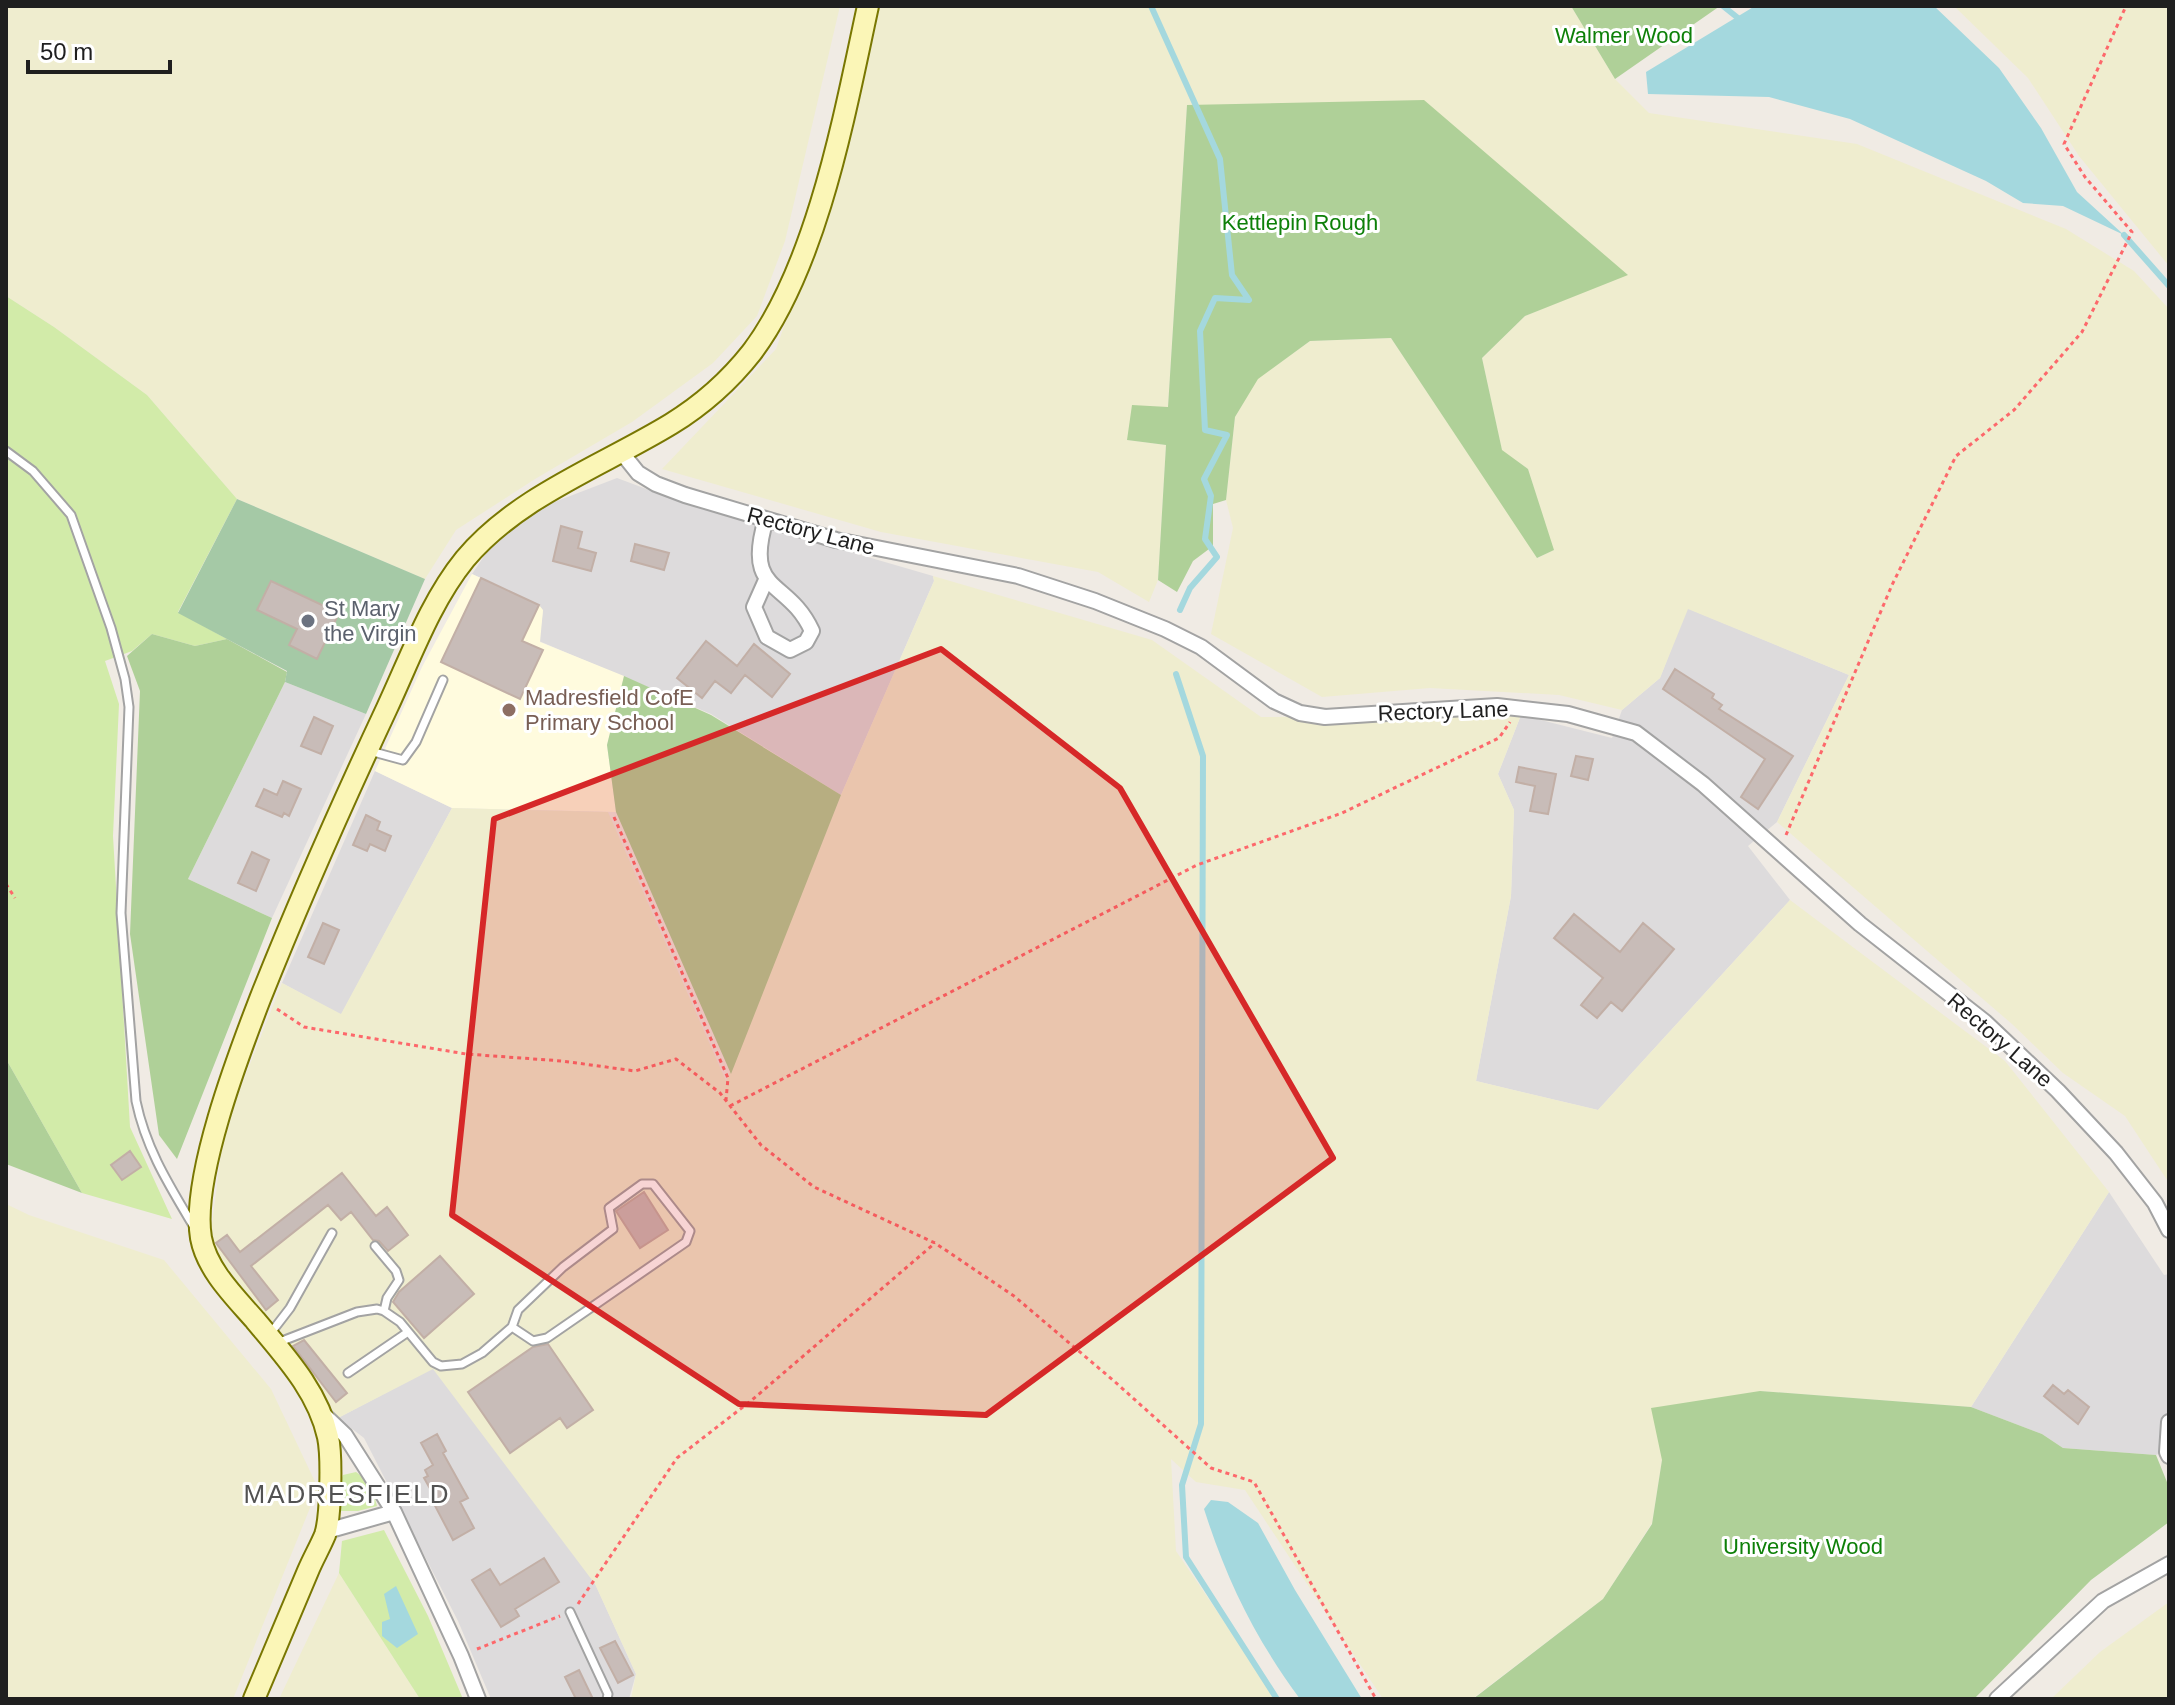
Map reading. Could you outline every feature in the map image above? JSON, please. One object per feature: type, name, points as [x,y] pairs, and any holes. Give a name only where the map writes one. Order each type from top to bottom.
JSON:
[{"type":"street","points":[[254,1699],[327,1531],[328,1439],[320,1411],[307,1387],[212,1266],[201,1239],[204,1182],[216,1128],[260,998],[368,750],[441,595],[465,559],[514,514],[677,420],[719,388],[754,349],[781,303],[806,245],[828,175],[868,6]]},
{"type":"street","name":"Rectory Lane","points":[[622,453],[638,473],[656,484],[766,519],[881,550],[1018,576],[1095,601],[1201,647],[1274,701],[1300,713],[1325,717],[1497,706],[1568,714],[1636,733],[1703,784],[1860,924],[1985,1022],[2058,1091],[2116,1153],[2155,1203],[2169,1230]]},
{"type":"street","points":[[766,519],[758,561],[766,580],[805,616],[812,631],[806,642],[790,650],[767,637],[754,607],[766,580]]},
{"type":"street","points":[[320,1411],[345,1435],[394,1512],[478,1699]]},
{"type":"street","points":[[2169,1422],[2169,1456]]},
{"type":"street","points":[[327,1531],[394,1512]]},
{"type":"street","points":[[1997,1699],[2103,1601],[2169,1564]]},
{"type":"lane","points":[[6,451],[33,471],[71,515],[111,628],[125,679],[129,707],[121,841],[121,913],[136,1101],[142,1131],[152,1155],[201,1239]]},
{"type":"lane","points":[[368,750],[403,760],[416,742],[443,680]]},
{"type":"lane","points":[[272,1340],[357,1312],[377,1309],[384,1311],[408,1332],[433,1362],[441,1366],[454,1366],[482,1353],[512,1327],[518,1310],[563,1267],[613,1229],[609,1208],[642,1184],[653,1184],[690,1231],[686,1242],[547,1338],[533,1341],[512,1327]]},
{"type":"lane","points":[[272,1340],[332,1233]]},
{"type":"lane","points":[[375,1246],[396,1271],[399,1280],[387,1298],[384,1311]]},
{"type":"lane","points":[[348,1373],[408,1332]]},
{"type":"lane","points":[[570,1612],[608,1694],[607,1699]]},
{"type":"path","points":[[1779,852],[1892,585],[1956,456],[2014,410],[2082,332],[2132,232],[2085,177],[2064,144],[2126,6]]},
{"type":"path","points":[[730,1106],[1197,865],[1342,813],[1499,738],[1520,708]]},
{"type":"path","points":[[614,817],[728,1078],[726,1100]]},
{"type":"path","points":[[6,884],[15,898]]},
{"type":"path","points":[[260,998],[304,1027],[466,1054],[562,1061],[635,1071],[676,1059],[726,1100],[761,1145],[814,1187],[935,1243],[1014,1296],[1211,1468],[1254,1482],[1376,1699]]},
{"type":"path","points":[[461,1656],[574,1610],[677,1458],[763,1390],[935,1243]]},
{"type":"highlighted area","points":[[941,649],[1120,788],[1333,1158],[986,1415],[739,1404],[452,1215],[494,819]]},
{"type":"shaded area","points":[[6,6],[840,6],[785,241],[757,316],[713,363],[632,422],[456,530],[425,579],[237,499],[147,395],[6,296]]},
{"type":"shaded area","points":[[880,6],[1571,6],[1615,79],[1649,113],[1857,144],[2066,229],[2134,271],[2169,309],[2169,1183],[2125,1116],[2063,1073],[2012,1024],[1777,822],[1849,675],[1688,609],[1660,678],[1622,710],[1559,695],[1430,688],[1322,697],[1211,634],[1233,528],[1226,500],[1235,417],[1257,379],[1310,341],[1391,338],[1538,558],[1553,550],[1528,469],[1502,451],[1482,358],[1525,316],[1627,274],[1187,105],[1168,407],[1127,440],[1166,445],[1158,580],[1149,602],[1098,572],[881,532],[662,469],[776,349],[852,134]]},
{"type":"shaded area","points":[[1954,6],[2169,6],[2169,266],[2079,156],[2028,78]]},
{"type":"shaded area","points":[[617,478],[689,505],[933,576],[934,581],[841,795],[711,714],[539,641],[543,611],[539,605],[472,574],[493,543],[544,506]]},
{"type":"shaded area","name":"Madresfield CofE Primary School","points":[[472,574],[539,605],[543,610],[540,642],[624,676],[607,745],[616,812],[452,808],[375,771],[422,667]]},
{"type":"shaded area","points":[[933,576],[1152,640],[1261,717],[1521,715],[1498,774],[1514,810],[1511,896],[1476,1081],[1598,1110],[1790,900],[2005,1061],[2109,1192],[1971,1407],[1760,1391],[1662,1460],[1652,1523],[1603,1599],[1472,1699],[1383,1699],[1245,1490],[1196,1482],[1171,1459],[1176,1551],[1277,1699],[631,1699],[636,1674],[595,1584],[433,1369],[338,1418],[209,1248],[224,1130],[282,983],[341,1014],[452,808],[608,812],[726,1081],[841,795],[934,581]]},
{"type":"shaded area","points":[[1687,608],[1849,675],[1777,822],[1748,846],[1790,900],[1598,1110],[1476,1081],[1511,896],[1514,810],[1498,774],[1521,715],[1612,738],[1622,710],[1660,678]]},
{"type":"shaded area","points":[[285,682],[366,714],[272,918],[188,879]]},
{"type":"shaded area","points":[[375,771],[452,808],[341,1015],[282,983]]},
{"type":"shaded area","points":[[2109,1192],[2164,1275],[2169,1274],[2169,1449],[2156,1455],[2063,1448],[2042,1434],[1971,1407]]},
{"type":"shaded area","points":[[6,1204],[29,1215],[164,1260],[271,1389],[318,1488],[233,1699],[6,1699]]},
{"type":"shaded area","points":[[433,1368],[593,1579],[636,1674],[629,1699],[491,1699],[458,1621],[364,1438],[338,1418]]},
{"type":"shaded area","points":[[339,1573],[420,1699],[279,1699]]},
{"type":"shaded area","points":[[2169,1602],[2169,1699],[2051,1699],[2100,1652]]},
{"type":"green space","name":"Walmer Wood","points":[[1571,6],[1720,6],[1615,79]]},
{"type":"green space","name":"Kettlepin Rough","points":[[1424,100],[1628,275],[1525,316],[1482,358],[1502,450],[1528,469],[1554,550],[1537,558],[1391,338],[1310,341],[1258,379],[1235,417],[1226,500],[1213,504],[1213,546],[1193,561],[1177,592],[1158,580],[1166,445],[1127,440],[1132,405],[1168,407],[1187,105]]},
{"type":"green space","points":[[6,296],[147,395],[237,499],[178,612],[227,639],[195,646],[152,634],[132,651],[105,661],[119,704],[113,836],[130,1127],[172,1219],[82,1193],[6,1059]]},
{"type":"green space","points":[[237,499],[425,579],[366,714],[285,682],[287,671],[178,613]]},
{"type":"green space","points":[[152,634],[195,646],[227,639],[287,672],[285,682],[188,879],[272,918],[177,1159],[159,1135],[130,934],[140,691],[127,656]]},
{"type":"green space","points":[[624,676],[711,715],[841,795],[731,1074],[616,812],[607,745]]},
{"type":"green space","points":[[6,1059],[82,1193],[6,1164]]},
{"type":"green space","name":"University Wood","points":[[1760,1391],[1971,1407],[2042,1434],[2063,1448],[2156,1455],[2169,1487],[2169,1522],[2091,1580],[1974,1699],[1473,1699],[1603,1599],[1652,1524],[1662,1460],[1651,1408]]},
{"type":"green space","points":[[356,1472],[370,1487],[377,1506],[358,1511],[340,1511],[337,1491],[343,1475]]},
{"type":"green space","points":[[384,1530],[428,1616],[463,1699],[420,1699],[339,1573],[342,1541]]},
{"type":"water","points":[[1755,6],[1934,6],[1999,68],[2041,128],[2077,192],[2124,235],[2063,206],[2023,203],[1986,181],[1850,119],[1769,97],[1648,94],[1646,72]]},
{"type":"water","points":[[1211,1500],[1228,1502],[1258,1523],[1362,1699],[1300,1699],[1269,1654],[1233,1585],[1204,1509]]},
{"type":"water","points":[[396,1586],[418,1634],[397,1648],[382,1636],[382,1622],[390,1619],[384,1594]]},
{"type":"building","points":[[561,526],[582,532],[578,548],[596,553],[591,571],[553,561]]},
{"type":"building","points":[[635,544],[669,553],[664,570],[631,561]]},
{"type":"building","points":[[481,578],[539,605],[522,641],[543,650],[520,699],[441,662]]},
{"type":"building","name":"St Mary the Virgin","points":[[271,581],[339,613],[317,659],[289,645],[297,629],[257,610]]},
{"type":"building","points":[[706,641],[737,666],[754,644],[790,674],[772,697],[745,675],[731,693],[715,681],[702,698],[677,678]]},
{"type":"building","points":[[1675,669],[1714,694],[1712,698],[1722,705],[1719,709],[1793,756],[1758,809],[1741,797],[1765,759],[1663,689]]},
{"type":"building","points":[[314,717],[333,726],[321,754],[301,746]]},
{"type":"building","points":[[1576,756],[1593,759],[1588,780],[1571,776]]},
{"type":"building","points":[[1519,767],[1556,774],[1548,814],[1530,811],[1535,786],[1516,782]]},
{"type":"building","points":[[283,781],[301,789],[289,816],[284,813],[282,817],[256,806],[264,789],[277,795]]},
{"type":"building","points":[[366,815],[380,822],[377,830],[391,836],[385,851],[370,844],[367,851],[353,845]]},
{"type":"building","points":[[252,852],[269,860],[256,891],[238,883]]},
{"type":"building","points":[[1574,914],[1620,952],[1643,923],[1674,949],[1622,1011],[1611,1002],[1597,1018],[1581,1005],[1603,978],[1554,938]]},
{"type":"building","points":[[323,923],[339,930],[324,964],[308,957]]},
{"type":"building","points":[[130,1151],[141,1167],[122,1180],[111,1165]]},
{"type":"building","points":[[342,1173],[376,1216],[387,1207],[408,1235],[388,1251],[379,1241],[373,1240],[351,1212],[341,1220],[328,1205],[251,1266],[278,1300],[266,1310],[216,1243],[227,1235],[240,1252]]},
{"type":"building","points":[[644,1192],[668,1230],[640,1248],[616,1211]]},
{"type":"building","points":[[440,1256],[474,1294],[424,1338],[393,1302],[399,1292]]},
{"type":"building","points":[[304,1340],[347,1393],[336,1402],[293,1346]]},
{"type":"building","points":[[548,1344],[593,1410],[567,1428],[560,1418],[510,1453],[468,1392],[533,1347]]},
{"type":"building","points":[[2053,1385],[2064,1394],[2068,1390],[2089,1407],[2078,1424],[2044,1396]]},
{"type":"building","points":[[437,1434],[446,1451],[443,1453],[468,1498],[460,1502],[474,1528],[453,1540],[424,1478],[428,1476],[425,1470],[433,1465],[421,1443]]},
{"type":"building","points":[[544,1558],[559,1582],[515,1609],[519,1616],[501,1627],[472,1580],[490,1569],[500,1585]]},
{"type":"building","points":[[615,1641],[633,1675],[618,1683],[600,1648]]},
{"type":"building","points":[[579,1670],[593,1699],[576,1699],[565,1677]]},
{"type":"waterway","points":[[1151,6],[1220,159],[1232,275],[1249,300],[1215,298],[1200,331],[1205,430],[1227,435],[1204,479],[1211,496],[1205,539],[1217,557],[1190,588],[1180,610]]},
{"type":"waterway","points":[[1723,6],[1738,18]]},
{"type":"waterway","points":[[2124,235],[2169,286]]},
{"type":"waterway","points":[[1176,674],[1203,756],[1201,1424],[1182,1485],[1186,1557],[1277,1699]]},
{"type":"place","name":"St Mary the Virgin","points":[[308,621]]},
{"type":"place","name":"Madresfield CofE Primary School","points":[[509,710]]},
{"type":"district","name":"MADRESFIELD","points":[[347,1494]]}]
